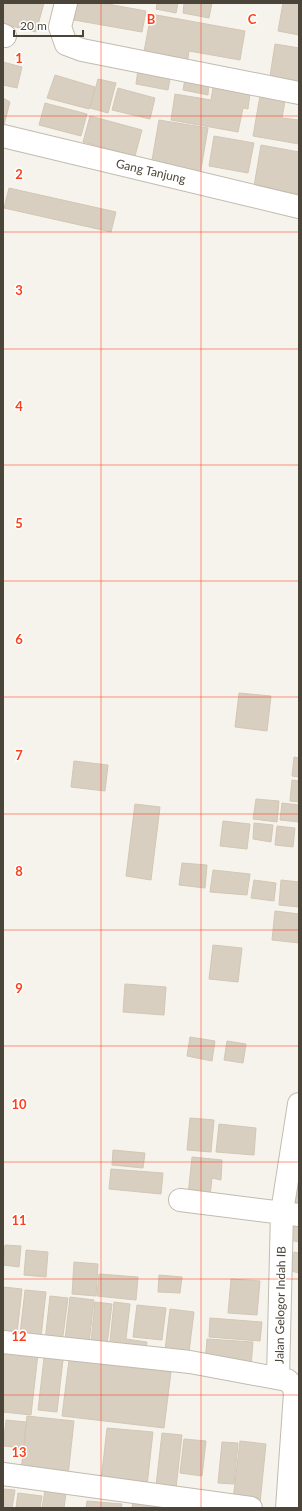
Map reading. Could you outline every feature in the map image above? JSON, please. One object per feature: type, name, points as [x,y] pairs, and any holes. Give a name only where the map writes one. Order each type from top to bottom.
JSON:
[{"type":"street","points":[[66,3],[60,27],[66,44],[82,50],[299,93]]},
{"type":"street","name":"Gang Tanjung","points":[[3,136],[299,206]]},
{"type":"street","name":"Jalan Gelogor Indah IB","points":[[287,1508],[295,1393],[293,1386],[287,1380],[278,1378],[299,1104]]},
{"type":"street","points":[[180,1200],[290,1214]]},
{"type":"street","points":[[3,1342],[190,1362],[278,1378]]},
{"type":"street","points":[[3,1474],[251,1508]]},
{"type":"building","points":[[3,3],[44,3],[36,32],[3,24]]},
{"type":"building","points":[[77,3],[102,3],[146,11],[142,32],[74,20]]},
{"type":"building","points":[[157,3],[178,3],[176,13],[156,9]]},
{"type":"building","points":[[184,3],[212,3],[209,18],[183,13]]},
{"type":"building","points":[[283,3],[299,3],[299,35],[278,31]]},
{"type":"building","points":[[151,14],[245,31],[240,60],[189,51],[187,65],[143,57]]},
{"type":"building","points":[[275,44],[299,48],[299,81],[270,76]]},
{"type":"building","points":[[3,62],[22,67],[17,88],[3,85]]},
{"type":"building","points":[[138,69],[171,74],[168,90],[136,84]]},
{"type":"building","points":[[55,75],[95,87],[89,109],[47,98]]},
{"type":"building","points":[[98,79],[116,83],[108,113],[90,108]]},
{"type":"building","points":[[185,79],[209,83],[208,95],[183,90]]},
{"type":"building","points":[[213,87],[250,94],[248,109],[243,108],[238,132],[171,120],[175,94],[211,100]]},
{"type":"building","points":[[118,88],[155,98],[150,119],[112,110]]},
{"type":"building","points":[[261,90],[286,95],[282,118],[299,120],[299,144],[253,136]]},
{"type":"building","points":[[3,98],[10,102],[4,125],[3,124]]},
{"type":"building","points":[[45,103],[87,114],[81,136],[39,125]]},
{"type":"building","points":[[90,116],[142,130],[135,156],[83,142]]},
{"type":"building","points":[[159,120],[208,128],[200,175],[151,166]]},
{"type":"building","points":[[214,136],[254,143],[248,173],[209,166]]},
{"type":"building","points":[[261,145],[299,152],[299,194],[254,186]]},
{"type":"building","points":[[9,188],[116,212],[111,232],[4,208]]},
{"type":"building","points":[[239,693],[271,696],[267,731],[235,727]]},
{"type":"building","points":[[294,757],[299,758],[299,777],[292,776]]},
{"type":"building","points":[[74,761],[108,765],[105,791],[71,787]]},
{"type":"building","points":[[292,780],[299,781],[299,802],[290,801]]},
{"type":"building","points":[[256,799],[279,801],[277,822],[253,819]]},
{"type":"building","points":[[282,803],[299,805],[299,822],[280,820]]},
{"type":"building","points":[[135,804],[160,807],[151,880],[126,876]]},
{"type":"building","points":[[223,821],[250,824],[247,849],[220,846]]},
{"type":"building","points":[[254,823],[273,825],[271,842],[253,839]]},
{"type":"building","points":[[277,826],[295,828],[293,847],[275,845]]},
{"type":"building","points":[[182,863],[207,865],[205,888],[179,885]]},
{"type":"building","points":[[213,870],[250,874],[247,895],[210,892]]},
{"type":"building","points":[[254,880],[276,883],[274,901],[251,898]]},
{"type":"building","points":[[281,880],[299,882],[299,907],[279,905]]},
{"type":"building","points":[[275,911],[299,914],[299,943],[272,940]]},
{"type":"building","points":[[213,945],[242,948],[238,982],[209,979]]},
{"type":"building","points":[[125,984],[166,987],[164,1015],[123,1012]]},
{"type":"building","points":[[190,1037],[215,1041],[212,1061],[187,1056]]},
{"type":"building","points":[[227,1041],[246,1044],[243,1063],[224,1060]]},
{"type":"building","points":[[190,1118],[214,1120],[211,1152],[187,1150]]},
{"type":"building","points":[[219,1124],[256,1128],[254,1155],[216,1152]]},
{"type":"building","points":[[113,1150],[145,1153],[143,1168],[112,1165]]},
{"type":"building","points":[[192,1157],[222,1160],[221,1180],[212,1178],[210,1196],[188,1195]]},
{"type":"building","points":[[111,1169],[163,1173],[161,1194],[109,1189]]},
{"type":"building","points":[[298,1176],[299,1177],[299,1210],[292,1209]]},
{"type":"building","points":[[292,1221],[299,1223],[299,1242],[289,1240]]},
{"type":"building","points":[[5,1245],[21,1246],[19,1267],[3,1265]]},
{"type":"building","points":[[26,1250],[48,1252],[46,1277],[24,1275]]},
{"type":"building","points":[[294,1252],[299,1253],[299,1273],[291,1271]]},
{"type":"building","points":[[74,1262],[98,1264],[96,1296],[72,1294]]},
{"type":"building","points":[[99,1274],[138,1277],[136,1300],[97,1296]]},
{"type":"building","points":[[159,1275],[182,1277],[180,1293],[158,1292]]},
{"type":"building","points":[[231,1279],[260,1281],[257,1315],[228,1313]]},
{"type":"building","points":[[3,1287],[22,1289],[16,1342],[3,1341]]},
{"type":"building","points":[[25,1290],[46,1292],[41,1337],[20,1334]]},
{"type":"building","points":[[50,1296],[68,1298],[62,1343],[45,1341]]},
{"type":"building","points":[[70,1297],[94,1300],[88,1351],[64,1348]]},
{"type":"building","points":[[95,1302],[112,1304],[106,1353],[90,1351]]},
{"type":"building","points":[[114,1302],[130,1304],[126,1339],[147,1342],[145,1356],[109,1351]]},
{"type":"building","points":[[137,1305],[166,1308],[162,1340],[133,1337]]},
{"type":"building","points":[[170,1309],[194,1312],[188,1360],[164,1358]]},
{"type":"building","points":[[210,1318],[262,1322],[260,1341],[209,1337]]},
{"type":"building","points":[[207,1339],[253,1342],[251,1367],[205,1363]]},
{"type":"building","points":[[3,1351],[38,1354],[31,1415],[3,1412]]},
{"type":"building","points":[[44,1358],[63,1360],[57,1412],[38,1410]]},
{"type":"building","points":[[69,1360],[171,1372],[164,1428],[62,1416]]},
{"type":"building","points":[[27,1416],[74,1421],[68,1476],[21,1471]]},
{"type":"building","points":[[6,1420],[26,1422],[24,1448],[3,1446]]},
{"type":"building","points":[[107,1428],[153,1432],[147,1486],[101,1481]]},
{"type":"building","points":[[162,1433],[182,1435],[176,1488],[156,1486]]},
{"type":"building","points":[[184,1439],[206,1441],[202,1476],[180,1473]]},
{"type":"building","points":[[240,1441],[266,1444],[260,1503],[233,1500]]},
{"type":"building","points":[[222,1442],[238,1443],[234,1484],[218,1483]]},
{"type":"building","points":[[3,1489],[15,1490],[12,1508],[3,1508]]},
{"type":"building","points":[[45,1490],[66,1493],[64,1508],[42,1508]]},
{"type":"building","points":[[18,1493],[42,1496],[40,1508],[16,1508]]},
{"type":"building","points":[[87,1501],[122,1504],[121,1508],[86,1508]]},
{"type":"building","points":[[133,1501],[156,1503],[155,1508],[132,1508]]}]
